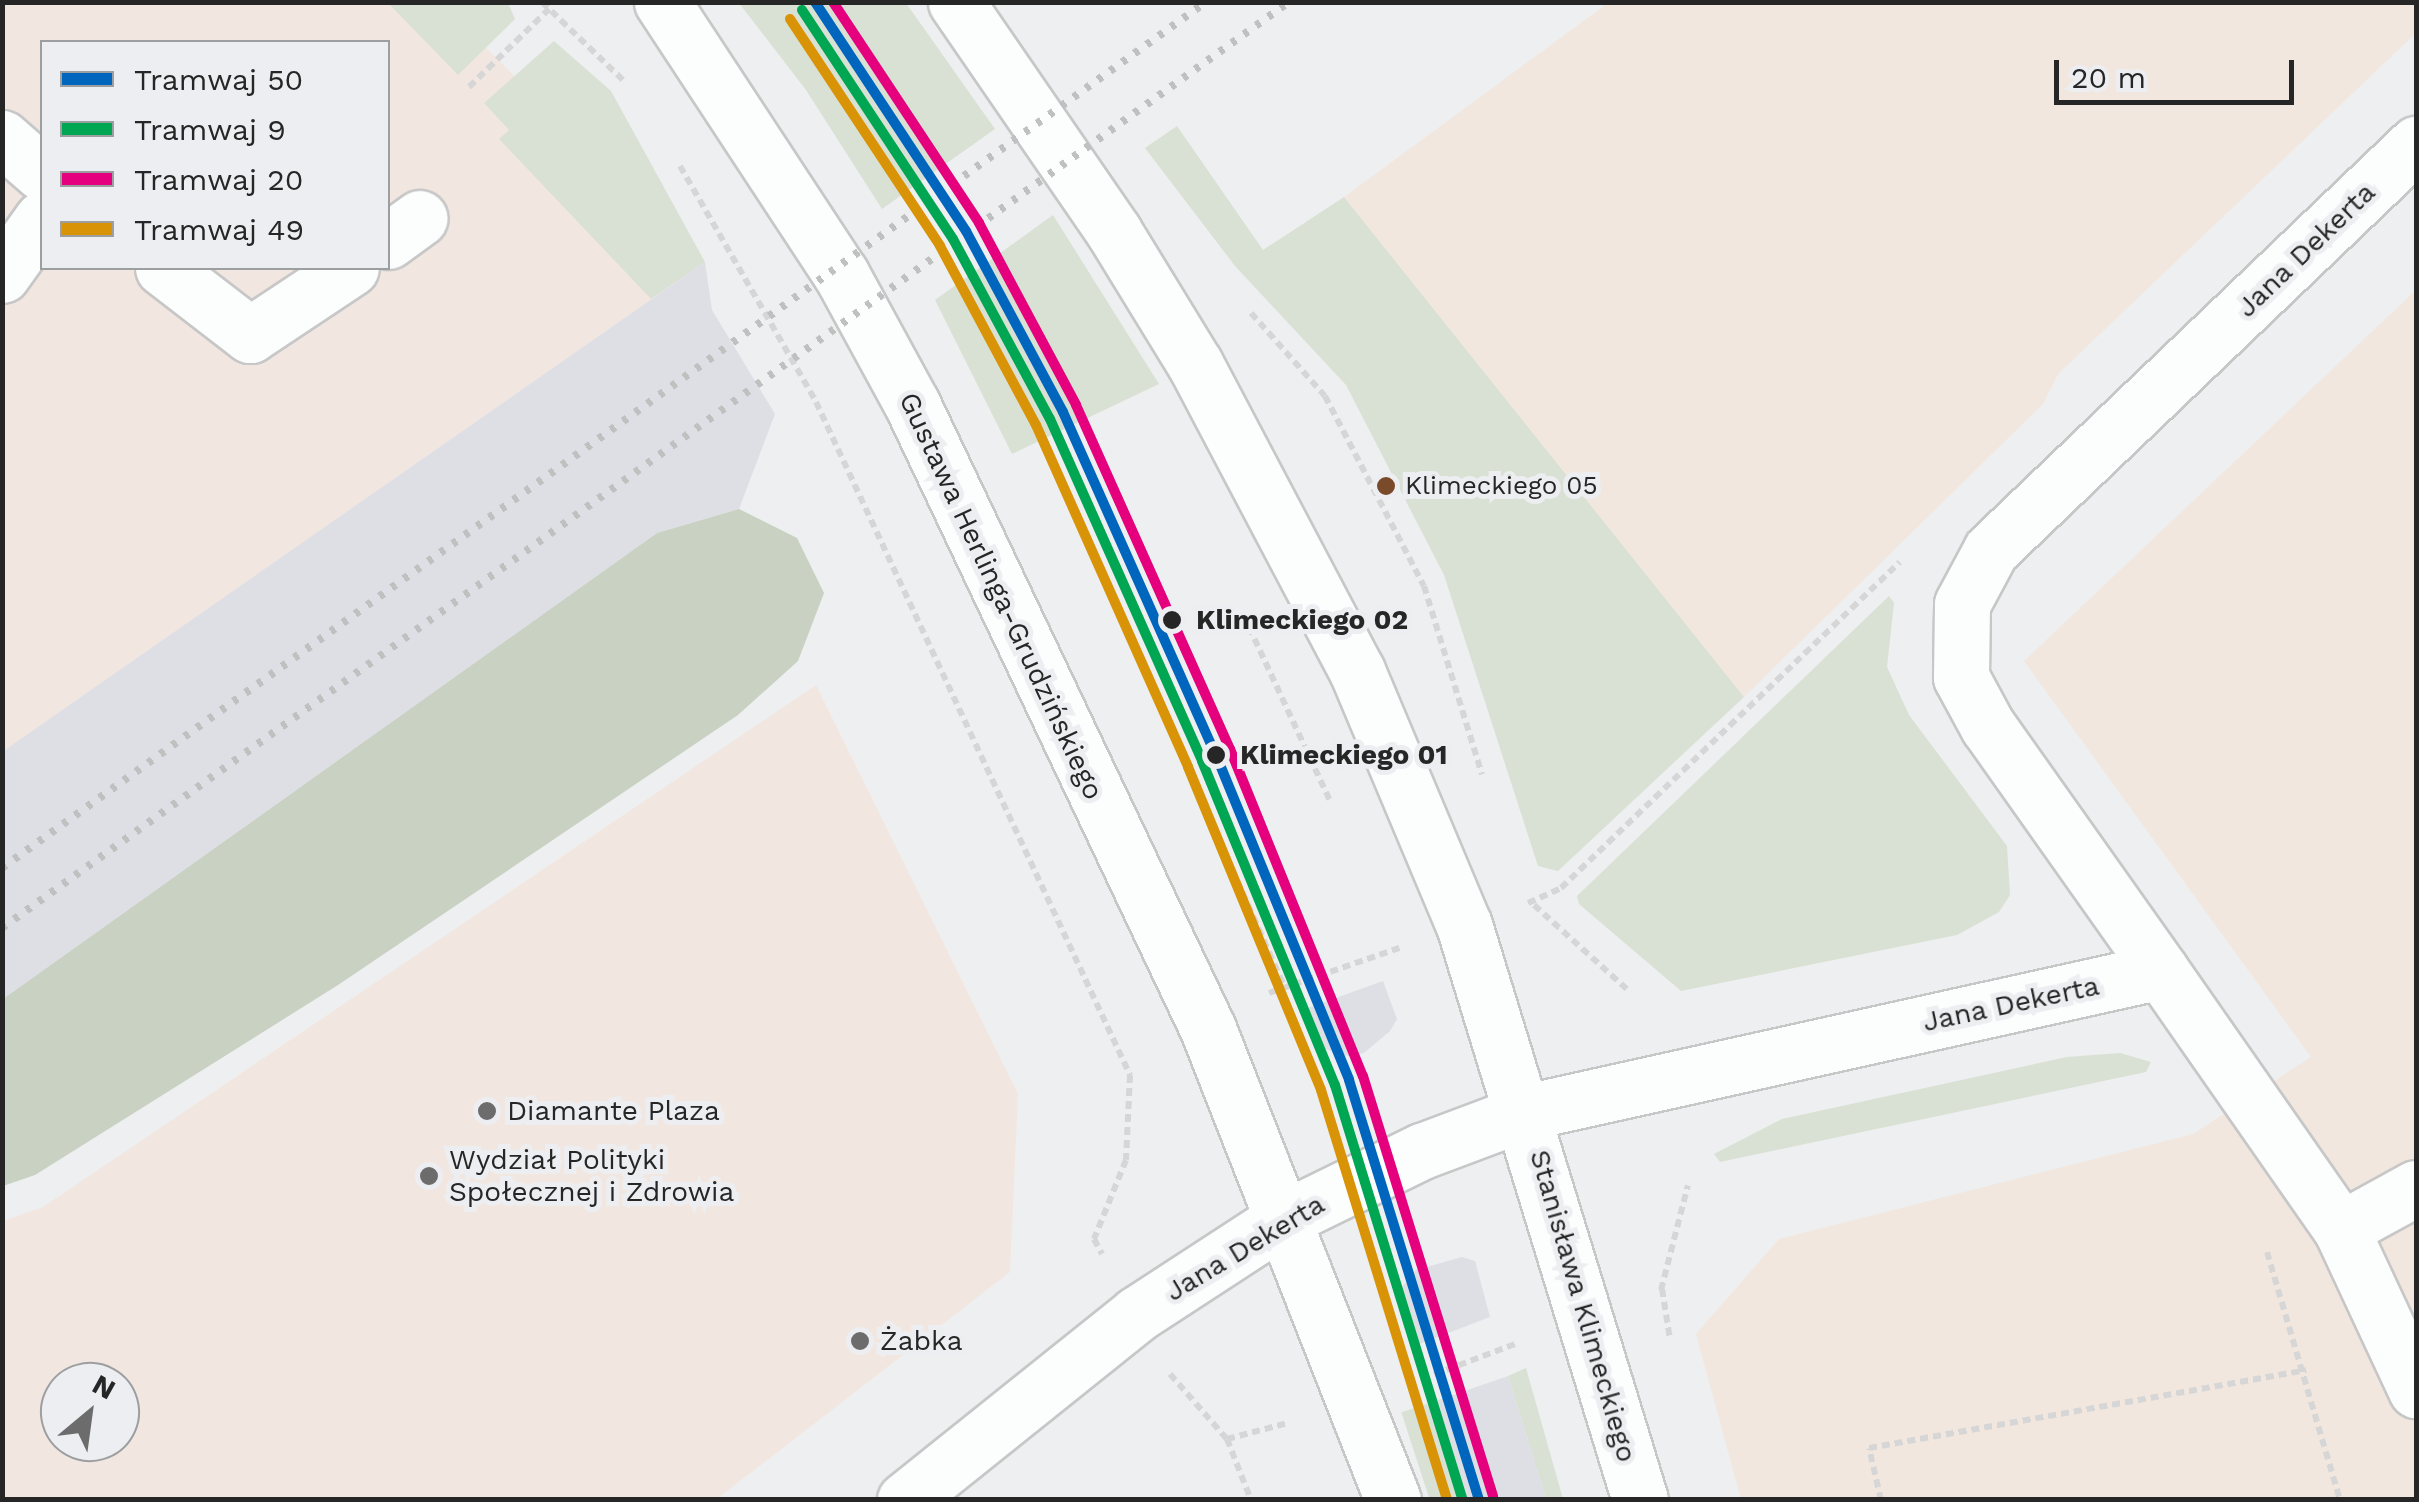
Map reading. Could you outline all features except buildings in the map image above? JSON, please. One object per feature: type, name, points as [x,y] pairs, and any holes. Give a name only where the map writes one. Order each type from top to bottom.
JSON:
[{"type":"main road","name":"Gustawa Herlinga-Grudzińskiego","points":[[662,2],[842,274],[912,404],[1208,1029],[1283,1220]]},
{"type":"main road","points":[[956,2],[1114,232],[1292,539],[1414,796],[1526,1112]]},
{"type":"main road","points":[[2,138],[40,171]]},
{"type":"main road","name":"Jana Dekerta","points":[[906,1500],[1137,1314],[1283,1220],[1422,1151],[1526,1112],[2161,971],[1988,727],[1961,677],[1962,604],[1992,550],[2416,144]]},
{"type":"main road","points":[[2,274],[40,223]]},
{"type":"main road","points":[[166,270],[250,335],[347,270]]},
{"type":"main road","points":[[2161,971],[2340,1228],[2416,1390]]},
{"type":"main road","name":"Stanisława Klimeckiego","points":[[1526,1112],[1640,1500]]},
{"type":"main road","points":[[2340,1228],[2416,1188]]},
{"type":"main road","points":[[1283,1220],[1393,1500]]},
{"type":"path","points":[[542,2],[631,90]]},
{"type":"path","points":[[469,87],[549,9]]},
{"type":"path","points":[[672,152],[816,402],[1130,1075],[1126,1160],[1094,1239],[1108,1265]]},
{"type":"path","points":[[1042,442],[1285,988]]},
{"type":"path","points":[[1531,902],[1561,888],[1904,558]]},
{"type":"path","points":[[1246,622],[1336,814]]},
{"type":"path","points":[[1386,933],[1393,950]]},
{"type":"path","points":[[1268,994],[1406,945]]},
{"type":"path","points":[[1130,1075],[1141,1068]]},
{"type":"path","points":[[1644,1296],[1662,1289],[1688,1185]]},
{"type":"path","points":[[1409,1383],[1519,1343]]},
{"type":"path","points":[[1881,1500],[1869,1448],[2306,1370],[2340,1500]]},
{"type":"path","points":[[1174,1381],[1227,1440],[1251,1500]]},
{"type":"path","points":[[1227,1440],[1294,1422]]},
{"type":"shaded area","points":[[3,3],[440,3],[705,262],[3,752]]},
{"type":"shaded area","points":[[388,3],[508,3],[515,19],[458,75]]},
{"type":"shaded area","points":[[739,3],[906,3],[995,129],[882,209],[806,90]]},
{"type":"shaded area","points":[[1608,3],[2416,3],[2416,33],[2058,374],[2043,404],[1744,697],[1344,197]]},
{"type":"shaded area","points":[[554,41],[611,91],[705,262],[651,299],[499,139],[509,130],[484,103]]},
{"type":"shaded area","points":[[1177,126],[1263,250],[1344,197],[1744,697],[1558,871],[1538,866],[1444,575],[1346,385],[1235,266],[1145,148]]},
{"type":"shaded area","points":[[1053,215],[1159,384],[1012,454],[935,300]]},
{"type":"shaded area","points":[[705,262],[712,310],[775,414],[739,509],[657,533],[3,999],[2,752]]},
{"type":"shaded area","points":[[2416,290],[2416,1499],[1741,1499],[1696,1334],[1779,1239],[2193,1134],[2311,1057],[2024,661]]},
{"type":"shaded area","points":[[1889,596],[1894,603],[1887,667],[1909,715],[2007,846],[2010,895],[1999,912],[1957,935],[1681,991],[1579,904],[1577,896]]},
{"type":"shaded area","name":"Diamante Plaza","points":[[816,685],[1018,1094],[1010,1272],[717,1499],[3,1499],[3,1221],[43,1207]]},
{"type":"shaded area","points":[[1383,981],[1397,1019],[1390,1031],[1364,1053],[1348,1056],[1322,1048],[1308,1008]]},
{"type":"shaded area","points":[[2120,1053],[2151,1062],[2146,1072],[1720,1162],[1714,1154],[1782,1119],[2067,1057]]},
{"type":"shaded area","points":[[1462,1257],[1475,1261],[1490,1317],[1414,1346],[1397,1293],[1416,1270]]},
{"type":"shaded area","points":[[1526,1368],[1563,1499],[1546,1499],[1508,1376]]},
{"type":"shaded area","points":[[1508,1376],[1546,1499],[1457,1499],[1427,1404]]},
{"type":"shaded area","points":[[1427,1404],[1458,1499],[1430,1500],[1401,1412]]},
{"type":"green space","points":[[739,509],[797,538],[824,593],[798,661],[738,715],[338,985],[35,1175],[3,1186],[3,999],[657,533]]},
{"type":"railway","points":[[2,868],[1206,2]]},
{"type":"railway","points":[[2,928],[1289,2]]},
{"type":"tram line","name":"50","points":[[815,2],[966,231],[1063,412],[1216,755],[1349,1080],[1479,1500]]},
{"type":"tram line","name":"20","points":[[833,2],[979,223],[1076,405],[1230,749],[1363,1076],[1493,1496]]},
{"type":"tram line","name":"9","points":[[802,10],[953,239],[1050,419],[1202,761],[1335,1085],[1463,1500]]},
{"type":"tram line","name":"49","points":[[790,19],[940,246],[1036,425],[1188,767],[1321,1090],[1447,1500]]},
{"type":"place","name":"Klimeckiego 05","points":[[1386,486]]},
{"type":"place","name":"Klimeckiego 02","points":[[1172,620]]},
{"type":"place","name":"Klimeckiego 01","points":[[1216,755]]},
{"type":"place","name":"Diamante Plaza","points":[[487,1111]]},
{"type":"place","name":"Wydział Polityki Społecznej i Zdrowia","points":[[429,1176]]},
{"type":"place","name":"Żabka","points":[[860,1341]]}]
